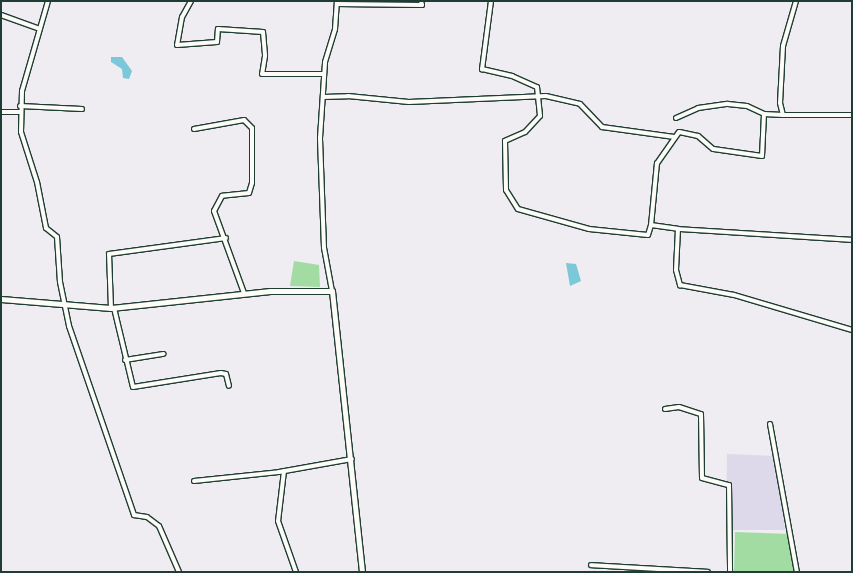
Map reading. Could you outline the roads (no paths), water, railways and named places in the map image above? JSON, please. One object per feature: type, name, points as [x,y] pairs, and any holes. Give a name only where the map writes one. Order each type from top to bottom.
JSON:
[{"type":"main road","points":[[1,299],[113,308],[244,293],[332,292],[352,459],[362,572]]},
{"type":"street","points":[[48,1],[20,106],[26,152],[41,198],[42,217],[46,228],[57,237],[63,304],[134,515],[148,517],[159,526],[179,572]]},
{"type":"street","points":[[191,1],[182,17],[177,44],[217,42],[218,28],[263,32],[265,56],[262,74],[324,74]]},
{"type":"street","points":[[332,292],[324,248],[323,177],[320,158],[324,74],[335,29],[337,3],[422,5],[421,1]]},
{"type":"street","points":[[491,1],[482,69],[512,76],[537,87],[540,116],[525,132],[504,141],[506,190],[518,209],[589,229],[648,235],[651,225],[657,164],[674,137],[679,132],[698,136],[713,149],[762,156],[764,114]]},
{"type":"street","points":[[783,115],[780,103],[783,46],[796,1]]},
{"type":"street","points":[[1,15],[40,29]]},
{"type":"street","points":[[322,97],[348,96],[409,102],[538,96],[580,104],[602,127],[674,137]]},
{"type":"street","points":[[676,118],[698,108],[728,104],[747,106],[764,114],[852,115]]},
{"type":"street","points":[[20,106],[82,109]]},
{"type":"street","points":[[1,112],[20,112]]},
{"type":"street","points":[[194,129],[244,120],[252,128],[252,183],[249,193],[222,196],[214,211],[226,238],[244,293]]},
{"type":"street","points":[[651,225],[678,229],[852,240]]},
{"type":"street","points":[[678,229],[676,270],[680,285],[734,295],[852,330]]},
{"type":"street","points":[[226,238],[109,254],[113,308],[133,387],[221,373],[226,374],[229,386]]},
{"type":"street","points":[[125,360],[164,354]]},
{"type":"street","points":[[665,409],[679,407],[701,414],[701,475],[704,480],[729,485],[730,572]]},
{"type":"street","points":[[770,424],[796,572]]},
{"type":"street","points":[[194,481],[284,471],[352,459]]},
{"type":"street","points":[[284,471],[278,521],[296,572]]},
{"type":"street","points":[[591,565],[708,572]]},
{"type":"water","points":[[111,57],[122,57],[132,71],[129,79],[123,78],[122,69],[111,62]]},
{"type":"water","points":[[566,263],[576,264],[581,281],[570,286]]}]
